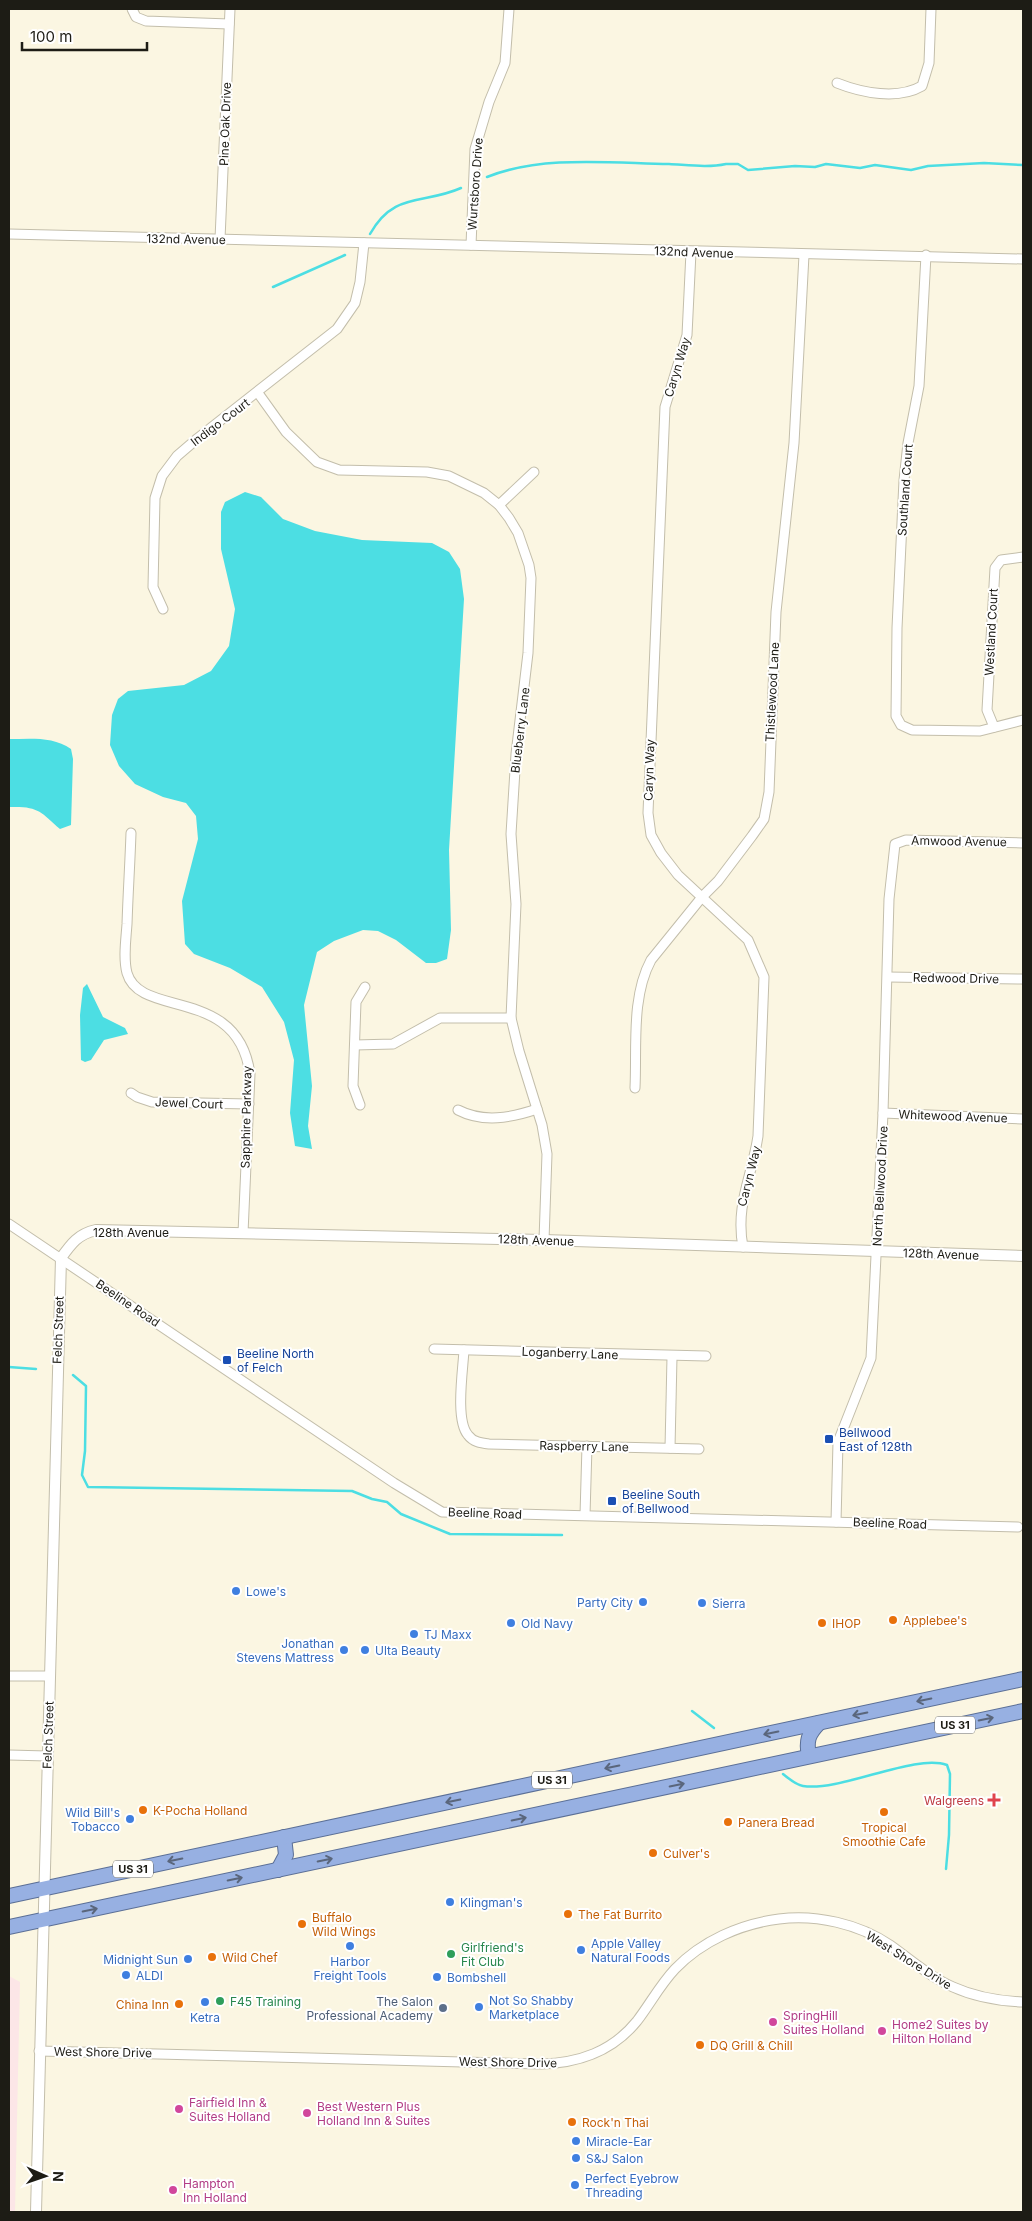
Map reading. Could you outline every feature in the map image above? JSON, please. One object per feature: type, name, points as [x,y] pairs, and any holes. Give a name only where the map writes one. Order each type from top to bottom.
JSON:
[{"type":"highway","name":"US 31","points":[[9,1896],[1023,1679]]},
{"type":"highway","name":"US 31","points":[[9,1927],[1023,1711]]},
{"type":"highway","points":[[809,1756],[807,1746],[809,1734],[819,1723]]},
{"type":"highway","points":[[278,1870],[286,1855],[284,1837]]},
{"type":"street","points":[[132,9],[136,17],[146,21],[229,24]]},
{"type":"street","name":"Pine Oak Drive","points":[[220,239],[230,9]]},
{"type":"street","name":"Wurtsboro Drive","points":[[471,245],[475,148],[489,102],[505,63],[509,9]]},
{"type":"street","points":[[837,83],[859,92],[913,91],[922,86],[929,63],[931,9]]},
{"type":"street","name":"132nd Avenue","points":[[9,234],[804,255],[926,255],[1023,259]]},
{"type":"street","name":"Indigo Court","points":[[163,609],[153,587],[155,498],[162,476],[177,456],[198,438],[258,393],[287,367],[337,329],[355,303],[364,243]]},
{"type":"street","name":"Caryn Way","points":[[691,252],[687,335],[665,407],[647,788],[648,813],[654,841],[661,853],[678,875],[748,940],[764,977],[758,1136],[755,1158],[740,1216],[743,1247]]},
{"type":"street","name":"Thistlewood Lane","points":[[635,1088],[639,1000],[645,972],[651,960],[702,897],[718,881],[764,819],[768,792],[776,612],[794,443],[804,255]]},
{"type":"street","name":"Southland Court","points":[[926,255],[919,386],[908,442],[904,480],[896,667],[896,716],[901,725],[912,730],[980,731],[994,726]]},
{"type":"street","name":"Blueberry Lane","points":[[258,393],[286,432],[317,462],[339,470],[427,472],[449,476],[484,493],[499,505],[518,533],[529,565],[531,578],[526,678],[516,754],[511,834],[516,904],[511,1018],[537,1109],[547,1154],[544,1240]]},
{"type":"street","points":[[499,505],[534,472]]},
{"type":"street","name":"Westland Court","points":[[994,726],[987,710],[995,568],[1001,560],[1023,557]]},
{"type":"street","points":[[994,726],[1023,720]]},
{"type":"street","name":"Sapphire Parkway","points":[[131,833],[126,949],[127,973],[131,981],[143,994],[209,1014],[232,1032],[241,1043],[248,1063],[243,1233]]},
{"type":"street","name":"Amwood Avenue","points":[[895,844],[906,840],[1023,842]]},
{"type":"street","name":"North Bellwood Drive","points":[[836,1522],[838,1442],[871,1358],[883,1113],[889,899],[895,844]]},
{"type":"street","name":"Redwood Drive","points":[[888,977],[1023,978]]},
{"type":"street","points":[[360,1105],[353,1086],[356,1002],[365,987]]},
{"type":"street","points":[[355,1045],[393,1044],[440,1018],[511,1018]]},
{"type":"street","name":"Jewel Court","points":[[131,1093],[137,1098],[152,1102],[248,1104]]},
{"type":"street","points":[[458,1110],[477,1117],[513,1117],[537,1109]]},
{"type":"street","name":"Whitewood Avenue","points":[[883,1113],[1023,1119]]},
{"type":"street","name":"Beeline Road","points":[[9,1224],[394,1483],[442,1512],[1021,1527]]},
{"type":"street","name":"128th Avenue","points":[[60,1258],[74,1240],[84,1233],[96,1230],[544,1240],[1023,1256]]},
{"type":"street","name":"Felch Street","points":[[36,2212],[60,1258]]},
{"type":"street","name":"Loganberry Lane","points":[[434,1349],[706,1356]]},
{"type":"street","name":"Raspberry Lane","points":[[464,1350],[461,1415],[464,1431],[469,1437],[489,1444],[700,1449]]},
{"type":"street","points":[[670,1448],[672,1356]]},
{"type":"street","points":[[585,1515],[587,1446]]},
{"type":"street","points":[[9,1676],[49,1676]]},
{"type":"street","points":[[9,1755],[47,1756]]},
{"type":"street","name":"West Shore Drive","points":[[39,2051],[534,2064],[569,2062],[592,2055],[622,2037],[671,1974],[698,1950],[740,1928],[765,1921],[794,1918],[830,1921],[864,1932],[888,1944],[923,1970],[953,1987],[983,1997],[1023,2002]]},
{"type":"shaded area","points":[[9,1976],[20,1982],[15,2212],[9,2212]]},
{"type":"water","points":[[245,492],[261,497],[283,519],[315,531],[362,540],[432,543],[449,552],[460,569],[464,599],[449,850],[451,930],[447,959],[436,963],[426,963],[396,940],[378,931],[363,930],[334,941],[317,952],[304,1005],[312,1086],[308,1126],[312,1149],[295,1146],[290,1113],[294,1060],[284,1022],[262,987],[230,968],[194,954],[185,944],[182,901],[198,839],[196,816],[186,803],[163,797],[135,784],[119,766],[110,745],[112,715],[118,699],[128,691],[184,685],[211,671],[229,646],[235,609],[221,549],[221,512],[225,502]]},
{"type":"water","points":[[9,739],[49,740],[71,749],[73,759],[71,825],[60,829],[38,811],[26,807],[9,807]]},
{"type":"water","points":[[87,984],[103,1017],[125,1028],[128,1034],[104,1040],[91,1060],[85,1062],[81,1060],[80,1015],[83,988]]},
{"type":"waterway","points":[[487,177],[508,170],[530,166],[576,162],[705,166],[738,164],[748,170],[795,166],[815,167],[826,164],[860,168],[875,165],[911,170],[928,166],[984,163],[1023,165]]},
{"type":"waterway","points":[[370,234],[379,220],[399,205],[461,188]]},
{"type":"waterway","points":[[273,287],[345,255]]},
{"type":"waterway","points":[[9,1367],[36,1369]]},
{"type":"waterway","points":[[73,1375],[86,1386],[85,1451],[82,1475],[88,1487],[352,1491],[372,1499],[387,1502],[401,1514],[450,1534],[562,1535]]},
{"type":"waterway","points":[[692,1711],[714,1728]]},
{"type":"waterway","points":[[783,1774],[800,1785],[819,1786],[837,1784],[916,1764],[933,1763],[947,1765],[950,1774],[949,1835],[946,1869]]},
{"type":"place","name":"Beeline North of Felch","points":[[227,1360]]},
{"type":"place","name":"Bellwood East of 128th","points":[[829,1439]]},
{"type":"place","name":"Beeline South of Bellwood","points":[[612,1501]]},
{"type":"place","name":"Lowe's","points":[[236,1591]]},
{"type":"place","name":"Party City","points":[[643,1602]]},
{"type":"place","name":"Sierra","points":[[702,1603]]},
{"type":"place","name":"Applebee's","points":[[893,1620]]},
{"type":"place","name":"Old Navy","points":[[511,1623]]},
{"type":"place","name":"IHOP","points":[[822,1623]]},
{"type":"place","name":"TJ Maxx","points":[[414,1634]]},
{"type":"place","name":"Jonathan Stevens Mattress","points":[[344,1650]]},
{"type":"place","name":"Ulta Beauty","points":[[365,1650]]},
{"type":"place","name":"Walgreens","points":[[994,1800]]},
{"type":"place","name":"K-Pocha Holland","points":[[143,1810]]},
{"type":"place","name":"Tropical Smoothie Cafe","points":[[884,1812]]},
{"type":"place","name":"Wild Bill's Tobacco","points":[[130,1819]]},
{"type":"place","name":"Panera Bread","points":[[728,1822]]},
{"type":"place","name":"Culver's","points":[[653,1853]]},
{"type":"place","name":"Klingman's","points":[[450,1902]]},
{"type":"place","name":"The Fat Burrito","points":[[568,1914]]},
{"type":"place","name":"Buffalo Wild Wings","points":[[302,1924]]},
{"type":"place","name":"Harbor Freight Tools","points":[[350,1946]]},
{"type":"place","name":"Apple Valley Natural Foods","points":[[581,1950]]},
{"type":"place","name":"Girlfriend's Fit Club","points":[[451,1954]]},
{"type":"place","name":"Wild Chef","points":[[212,1957]]},
{"type":"place","name":"Midnight Sun","points":[[188,1959]]},
{"type":"place","name":"ALDI","points":[[126,1975]]},
{"type":"place","name":"Bombshell","points":[[437,1977]]},
{"type":"place","name":"F45 Training","points":[[220,2001]]},
{"type":"place","name":"Ketra","points":[[205,2002]]},
{"type":"place","name":"China Inn","points":[[179,2004]]},
{"type":"place","name":"Not So Shabby Marketplace","points":[[479,2007]]},
{"type":"place","name":"The Salon Professional Academy","points":[[443,2008]]},
{"type":"place","name":"SpringHill Suites Holland","points":[[773,2022]]},
{"type":"place","name":"Home2 Suites by Hilton Holland","points":[[882,2031]]},
{"type":"place","name":"DQ Grill & Chill","points":[[700,2045]]},
{"type":"place","name":"Fairfield Inn & Suites Holland","points":[[179,2109]]},
{"type":"place","name":"Best Western Plus Holland Inn & Suites","points":[[307,2113]]},
{"type":"place","name":"Rock'n Thai","points":[[572,2122]]},
{"type":"place","name":"Miracle-Ear","points":[[576,2141]]},
{"type":"place","name":"S&J Salon","points":[[576,2158]]},
{"type":"place","name":"Perfect Eyebrow Threading","points":[[575,2185]]},
{"type":"place","name":"Hampton Inn Holland","points":[[173,2190]]}]
